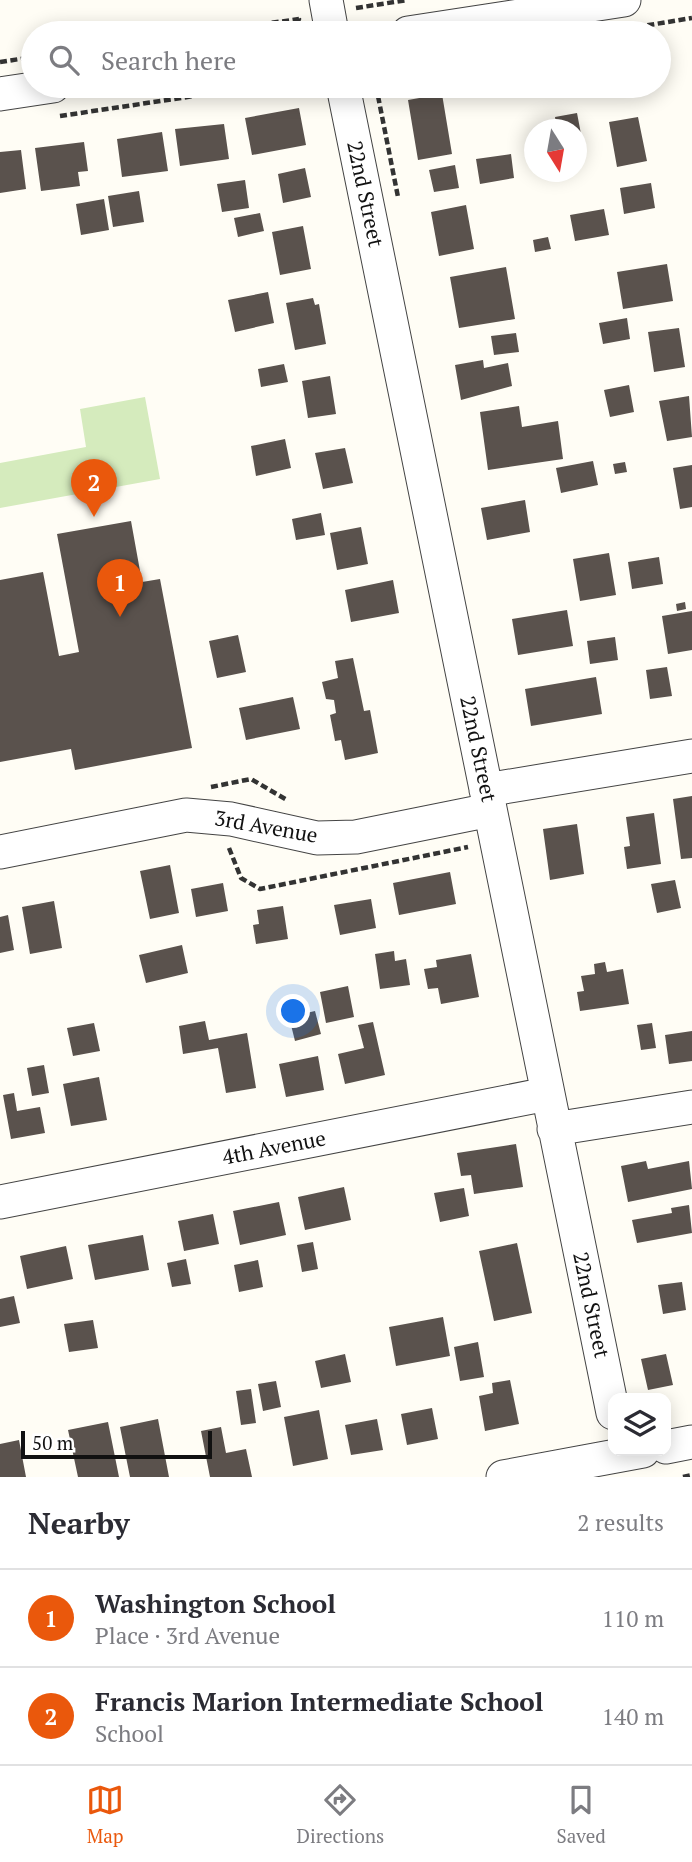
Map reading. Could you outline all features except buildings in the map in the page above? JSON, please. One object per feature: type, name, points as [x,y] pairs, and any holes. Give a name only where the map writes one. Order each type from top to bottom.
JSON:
[{"type":"street","points":[[311,5],[323,21]]},
{"type":"street","points":[[548,21],[629,14]]},
{"type":"street","points":[[0,94],[21,97]]},
{"type":"street","points":[[31,98],[54,101]]},
{"type":"street","name":"22nd Street","points":[[345,98],[609,1393]]},
{"type":"street","name":"3rd Avenue","points":[[0,852],[186,815],[231,819],[317,838],[356,837],[488,800],[692,756]]},
{"type":"street","name":"4th Avenue","points":[[0,1202],[547,1094]]},
{"type":"street","points":[[554,1129],[692,1107]]},
{"type":"street","points":[[671,1446],[692,1442]]},
{"type":"street","points":[[503,1477],[628,1458]]},
{"type":"path","points":[[353,0],[352,8],[407,0]]},
{"type":"path","points":[[285,21],[299,19],[311,5]]},
{"type":"path","points":[[629,14],[692,19]]},
{"type":"path","points":[[0,62],[21,59]]},
{"type":"path","points":[[54,101],[95,98]]},
{"type":"path","points":[[220,841],[228,844],[241,878],[260,889],[478,845]]},
{"type":"path","points":[[683,1477],[692,1475]]},
{"type":"green space","points":[[145,397],[160,479],[0,508],[0,463],[86,447],[80,409]]},
{"type":"place","name":"Francis Marion Intermediate School","points":[[94,517]]},
{"type":"place","name":"Washington School","points":[[120,617]]}]
